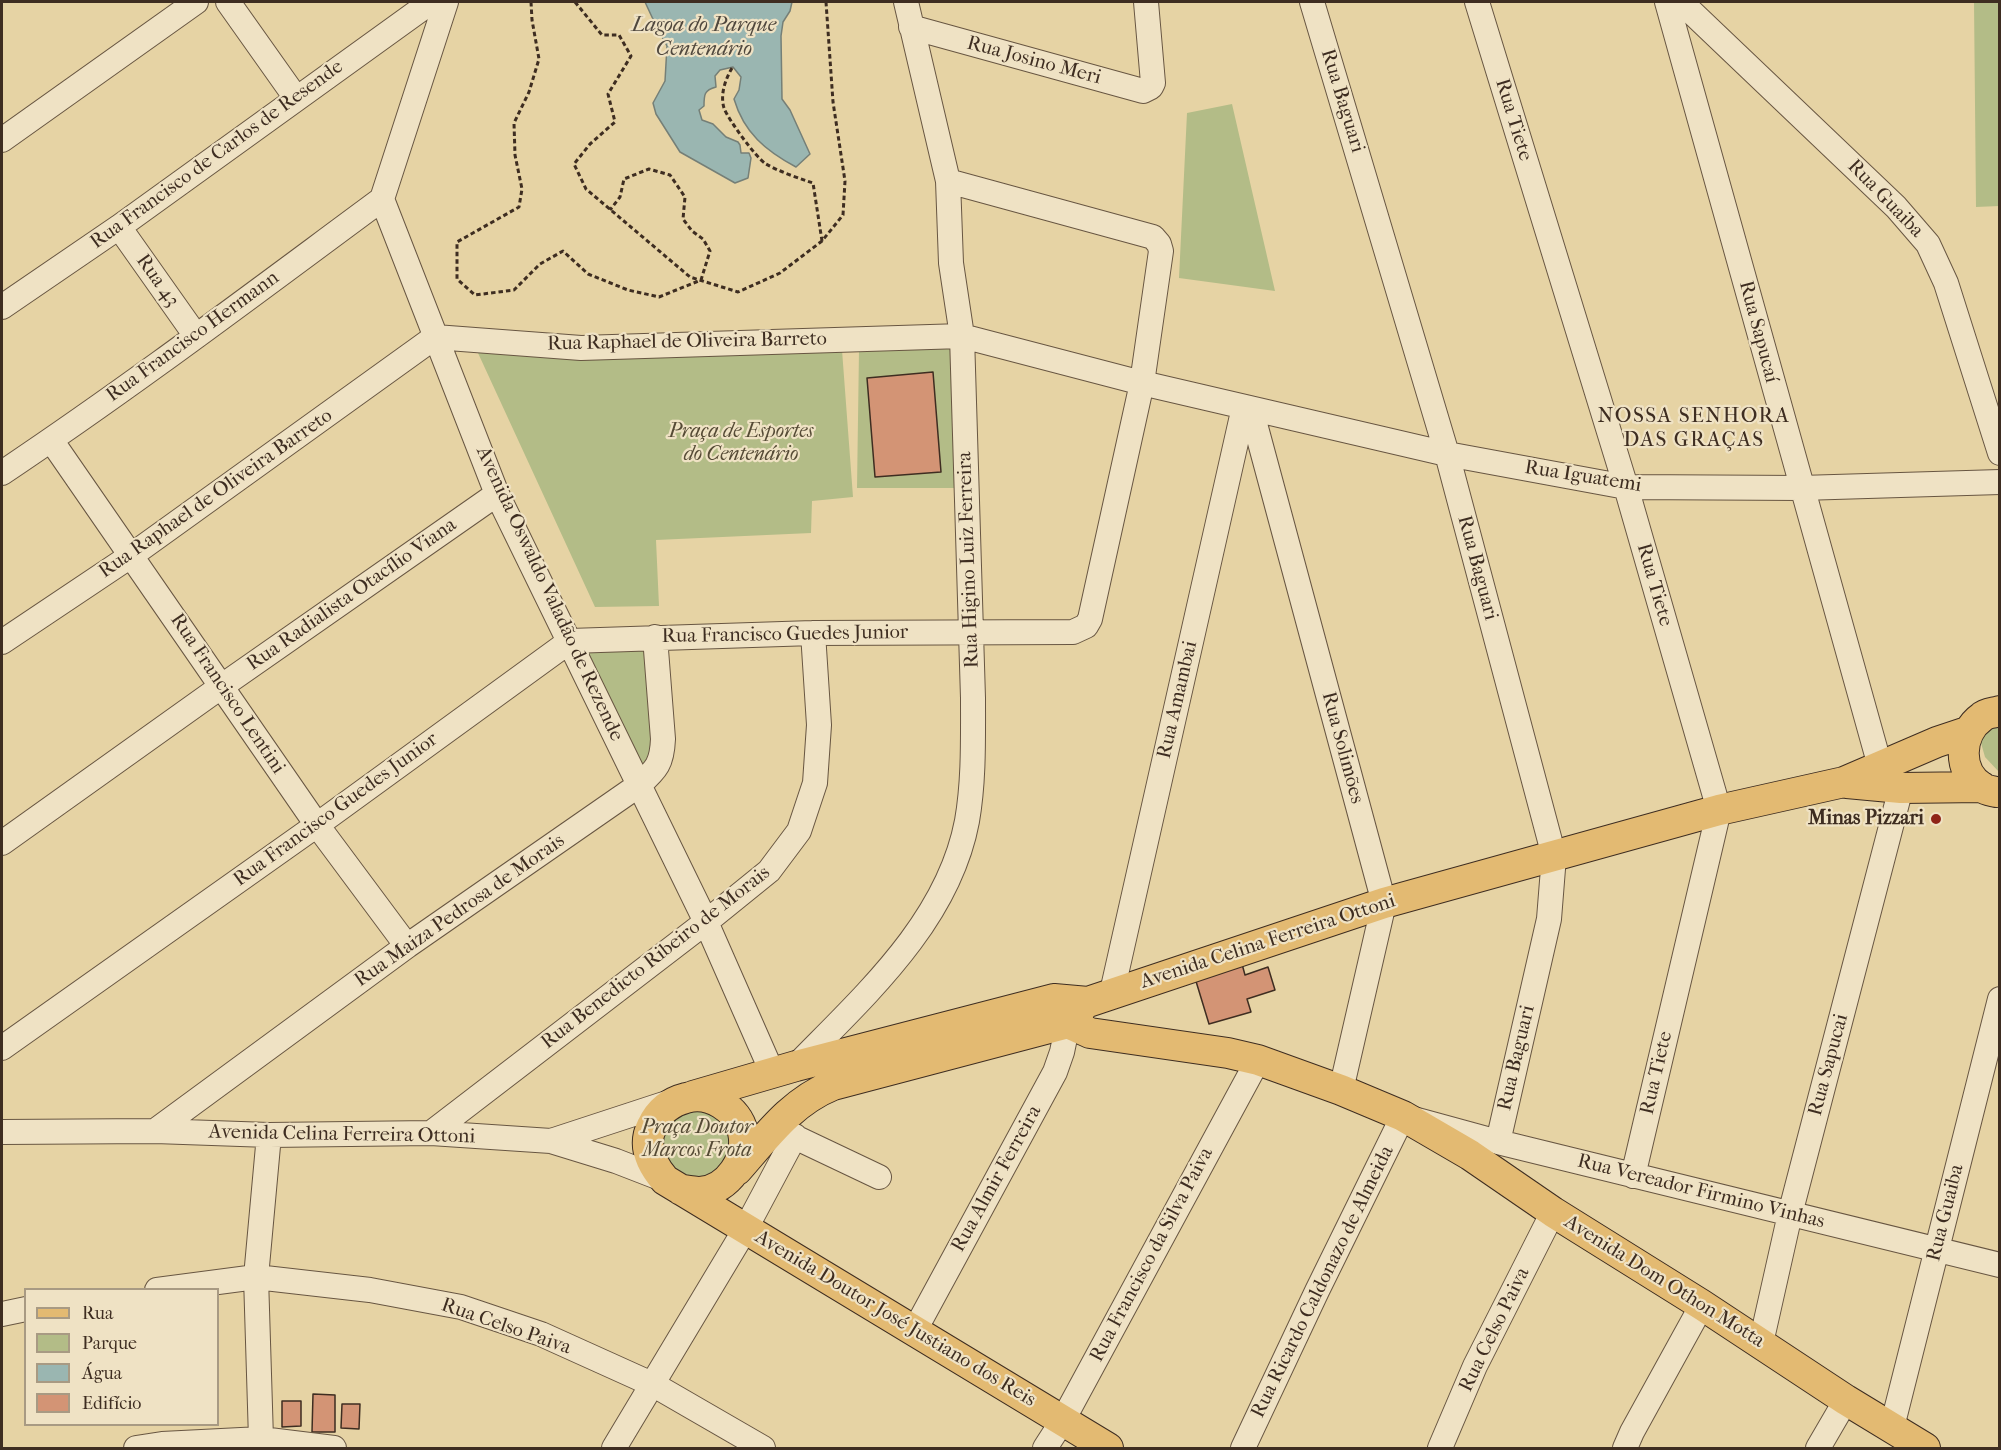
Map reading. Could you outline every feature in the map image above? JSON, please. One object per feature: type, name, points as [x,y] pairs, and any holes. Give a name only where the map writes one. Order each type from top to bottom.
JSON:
[{"type":"main road","name":"Avenida Celina Ferreira Ottoni","points":[[684,1098],[784,1069],[1061,1011],[1384,903],[1719,810],[1844,782],[1937,742],[1967,732],[1983,716],[2000,711]]},
{"type":"main road","name":"Avenida Celina Ferreira Ottoni","points":[[1967,732],[1962,752],[1968,772],[1991,790]]},
{"type":"main road","name":"Avenida Celina Ferreira Ottoni","points":[[1844,782],[1901,788],[1991,790]]},
{"type":"main road","name":"Avenida Dom Othon Motta","points":[[1061,1011],[1089,1033],[1228,1053],[1258,1060],[1341,1090],[1403,1116],[1470,1155],[1553,1212],[1925,1449]]},
{"type":"main road","points":[[734,1173],[743,1153],[742,1131],[732,1112],[714,1099],[684,1098],[660,1112],[650,1128],[648,1147],[653,1166],[673,1185],[700,1192],[719,1186],[785,1132],[797,1104],[814,1093],[1061,1011]]},
{"type":"main road","name":"Avenida Doutor José Justiano dos Reis","points":[[673,1185],[1108,1449]]},
{"type":"street","points":[[2,140],[196,2]]},
{"type":"street","points":[[228,2],[296,99]]},
{"type":"street","name":"Rua Francisco de Carlos de Resende","points":[[2,307],[431,2]]},
{"type":"street","points":[[382,199],[446,2]]},
{"type":"street","name":"Rua Higino Luiz Ferreira","points":[[784,1069],[874,986],[925,922],[953,868],[967,822],[973,758],[974,698],[970,632],[962,336],[951,263],[948,181],[906,2]]},
{"type":"street","name":"Rua Josino Meri","points":[[911,27],[1143,91],[1151,87],[1153,83],[1146,2]]},
{"type":"street","name":"Rua Baguari","points":[[1312,2],[1447,454],[1554,856],[1548,919],[1498,1142]]},
{"type":"street","name":"Rua Tiete","points":[[1477,2],[1626,487],[1719,810],[1633,1176]]},
{"type":"street","name":"Rua Sapucaí","points":[[1667,2],[1880,766]]},
{"type":"street","name":"Rua Guaiba","points":[[1681,2],[1896,207],[1928,244],[1946,283],[2000,453]]},
{"type":"street","name":"Rua Francisco Guedes Junior","points":[[2,1048],[317,825],[570,641],[813,633],[1073,632],[1086,626],[1090,619],[1142,383],[1161,251],[1159,244],[1153,237],[948,181]]},
{"type":"street","name":"Rua Francisco Hermann","points":[[2,473],[196,336],[382,199]]},
{"type":"street","name":"Avenida Oswaldo Valadão de Rezende","points":[[382,199],[497,494],[706,922],[784,1069]]},
{"type":"street","name":"Rua 43","points":[[119,226],[196,336]]},
{"type":"street","name":"Rua Raphael de Oliveira Barreto","points":[[2,642],[132,555],[435,337],[581,348],[962,336],[1247,408]]},
{"type":"street","name":"Rua Iguatemi","points":[[1247,408],[1447,454],[1626,487],[1801,488],[2000,482]]},
{"type":"street","name":"Rua Solimões","points":[[1247,408],[1384,903],[1341,1090]]},
{"type":"street","name":"Rua Amambai","points":[[1100,997],[1247,408]]},
{"type":"street","name":"Rua Francisco Lentini","points":[[51,440],[317,825],[407,946]]},
{"type":"street","name":"Rua Radialista Otacílio Viana","points":[[2,843],[497,494]]},
{"type":"street","name":"Rua Benedicto Ribeiro de Morais","points":[[431,1133],[769,871],[800,831],[815,783],[818,736],[813,633]]},
{"type":"street","name":"Rua Maiza Pedrosa de Morais","points":[[154,1131],[407,946],[656,770],[663,756],[663,739],[655,637]]},
{"type":"street","name":"Rua Sapucai","points":[[1761,1343],[1790,1214],[1901,788]]},
{"type":"street","name":"Rua Guaiba","points":[[1892,1427],[2000,999]]},
{"type":"street","name":"Rua Almir Ferreira","points":[[915,1330],[1055,1072],[1062,1053],[1061,1011]]},
{"type":"street","name":"Rua Francisco da Silva Paiva","points":[[1045,1449],[1258,1060]]},
{"type":"street","name":"Avenida Celina Ferreira Ottoni","points":[[2,1132],[154,1131],[270,1135],[431,1133],[551,1141],[684,1098]]},
{"type":"street","name":"Rua Vereador Firmino Vinhas","points":[[1403,1116],[1633,1176],[2000,1265]]},
{"type":"street","name":"Rua Ricardo Caldonazo de Almeida","points":[[1243,1449],[1403,1116]]},
{"type":"street","points":[[614,1449],[746,1228],[785,1132],[879,1177]]},
{"type":"street","points":[[261,1439],[256,1277],[270,1135]]},
{"type":"street","name":"Avenida Doutor José Justiano dos Reis","points":[[551,1141],[616,1161],[673,1185]]},
{"type":"street","name":"Rua Celso Paiva","points":[[1440,1449],[1475,1366],[1553,1212]]},
{"type":"street","name":"Rua Celso Paiva","points":[[172,1288],[256,1277],[370,1290],[461,1308],[541,1334],[654,1385],[763,1449]]},
{"type":"street","points":[[1625,1449],[1632,1432],[1702,1305]]},
{"type":"street","points":[[2,1314],[24,1309]]},
{"type":"street","points":[[1818,1449],[1846,1400]]},
{"type":"street","points":[[136,1449],[162,1444],[261,1439],[334,1449]]},
{"type":"path","points":[[531,2],[539,59],[529,92],[514,123],[515,155],[522,189],[519,207],[457,242],[457,279],[475,295],[514,290],[540,264],[563,251],[588,274],[628,290],[659,297],[701,280]]},
{"type":"path","points":[[575,2],[602,35],[619,35],[631,56],[608,94],[615,122],[590,144],[574,164],[586,189],[690,277],[738,292],[780,273],[822,241],[843,215],[845,181],[833,102],[826,2]]},
{"type":"path","points":[[732,68],[725,80],[724,108],[753,152],[766,163],[813,183],[822,241]]},
{"type":"path","points":[[610,210],[620,197],[624,179],[649,169],[670,175],[685,197],[683,219],[692,231],[703,239],[710,251],[701,280]]},
{"type":"green space","points":[[1974,2],[1999,2],[1999,206],[1976,207]]},
{"type":"green space","points":[[1232,104],[1275,291],[1179,278],[1187,113]]},
{"type":"green space","points":[[953,348],[955,488],[857,488],[859,350]]},
{"type":"green space","name":"Praça de Esportes do Centenário","points":[[842,350],[853,497],[812,501],[811,533],[656,540],[659,606],[595,607],[478,353],[646,355]]},
{"type":"green space","points":[[652,645],[654,741],[638,779],[577,648]]},
{"type":"green space","points":[[1999,712],[1999,772],[1985,757],[1979,736]]},
{"type":"green space","name":"Praça Doutor Marcos Frota","points":[[689,1100],[734,1129],[727,1165],[697,1181],[675,1173],[666,1161],[658,1129]]},
{"type":"water","name":"Lagoa do Parque Centenário","points":[[645,2],[792,2],[790,11],[783,22],[781,36],[782,99],[790,110],[810,154],[796,167],[766,147],[750,131],[734,99],[739,90],[741,77],[733,67],[720,70],[715,76],[716,87],[707,91],[704,106],[699,110],[702,120],[713,124],[726,137],[738,142],[741,153],[749,153],[751,158],[748,178],[735,183],[680,152],[656,114],[653,103],[665,81],[667,46]]},
{"type":"building","points":[[933,372],[941,472],[875,477],[867,378]]},
{"type":"building","points":[[1242,964],[1245,975],[1268,967],[1275,990],[1247,999],[1251,1012],[1209,1024],[1195,978]]},
{"type":"building","points":[[313,1394],[335,1395],[335,1432],[312,1432]]},
{"type":"building","points":[[282,1401],[301,1401],[301,1426],[282,1427]]},
{"type":"building","points":[[342,1404],[360,1404],[359,1429],[341,1428]]},
{"type":"place","name":"Minas Pizzari","points":[[1936,819]]},
{"type":"district","name":"NOSSA SENHORA DAS GRAÇAS","points":[[1694,429]]}]
